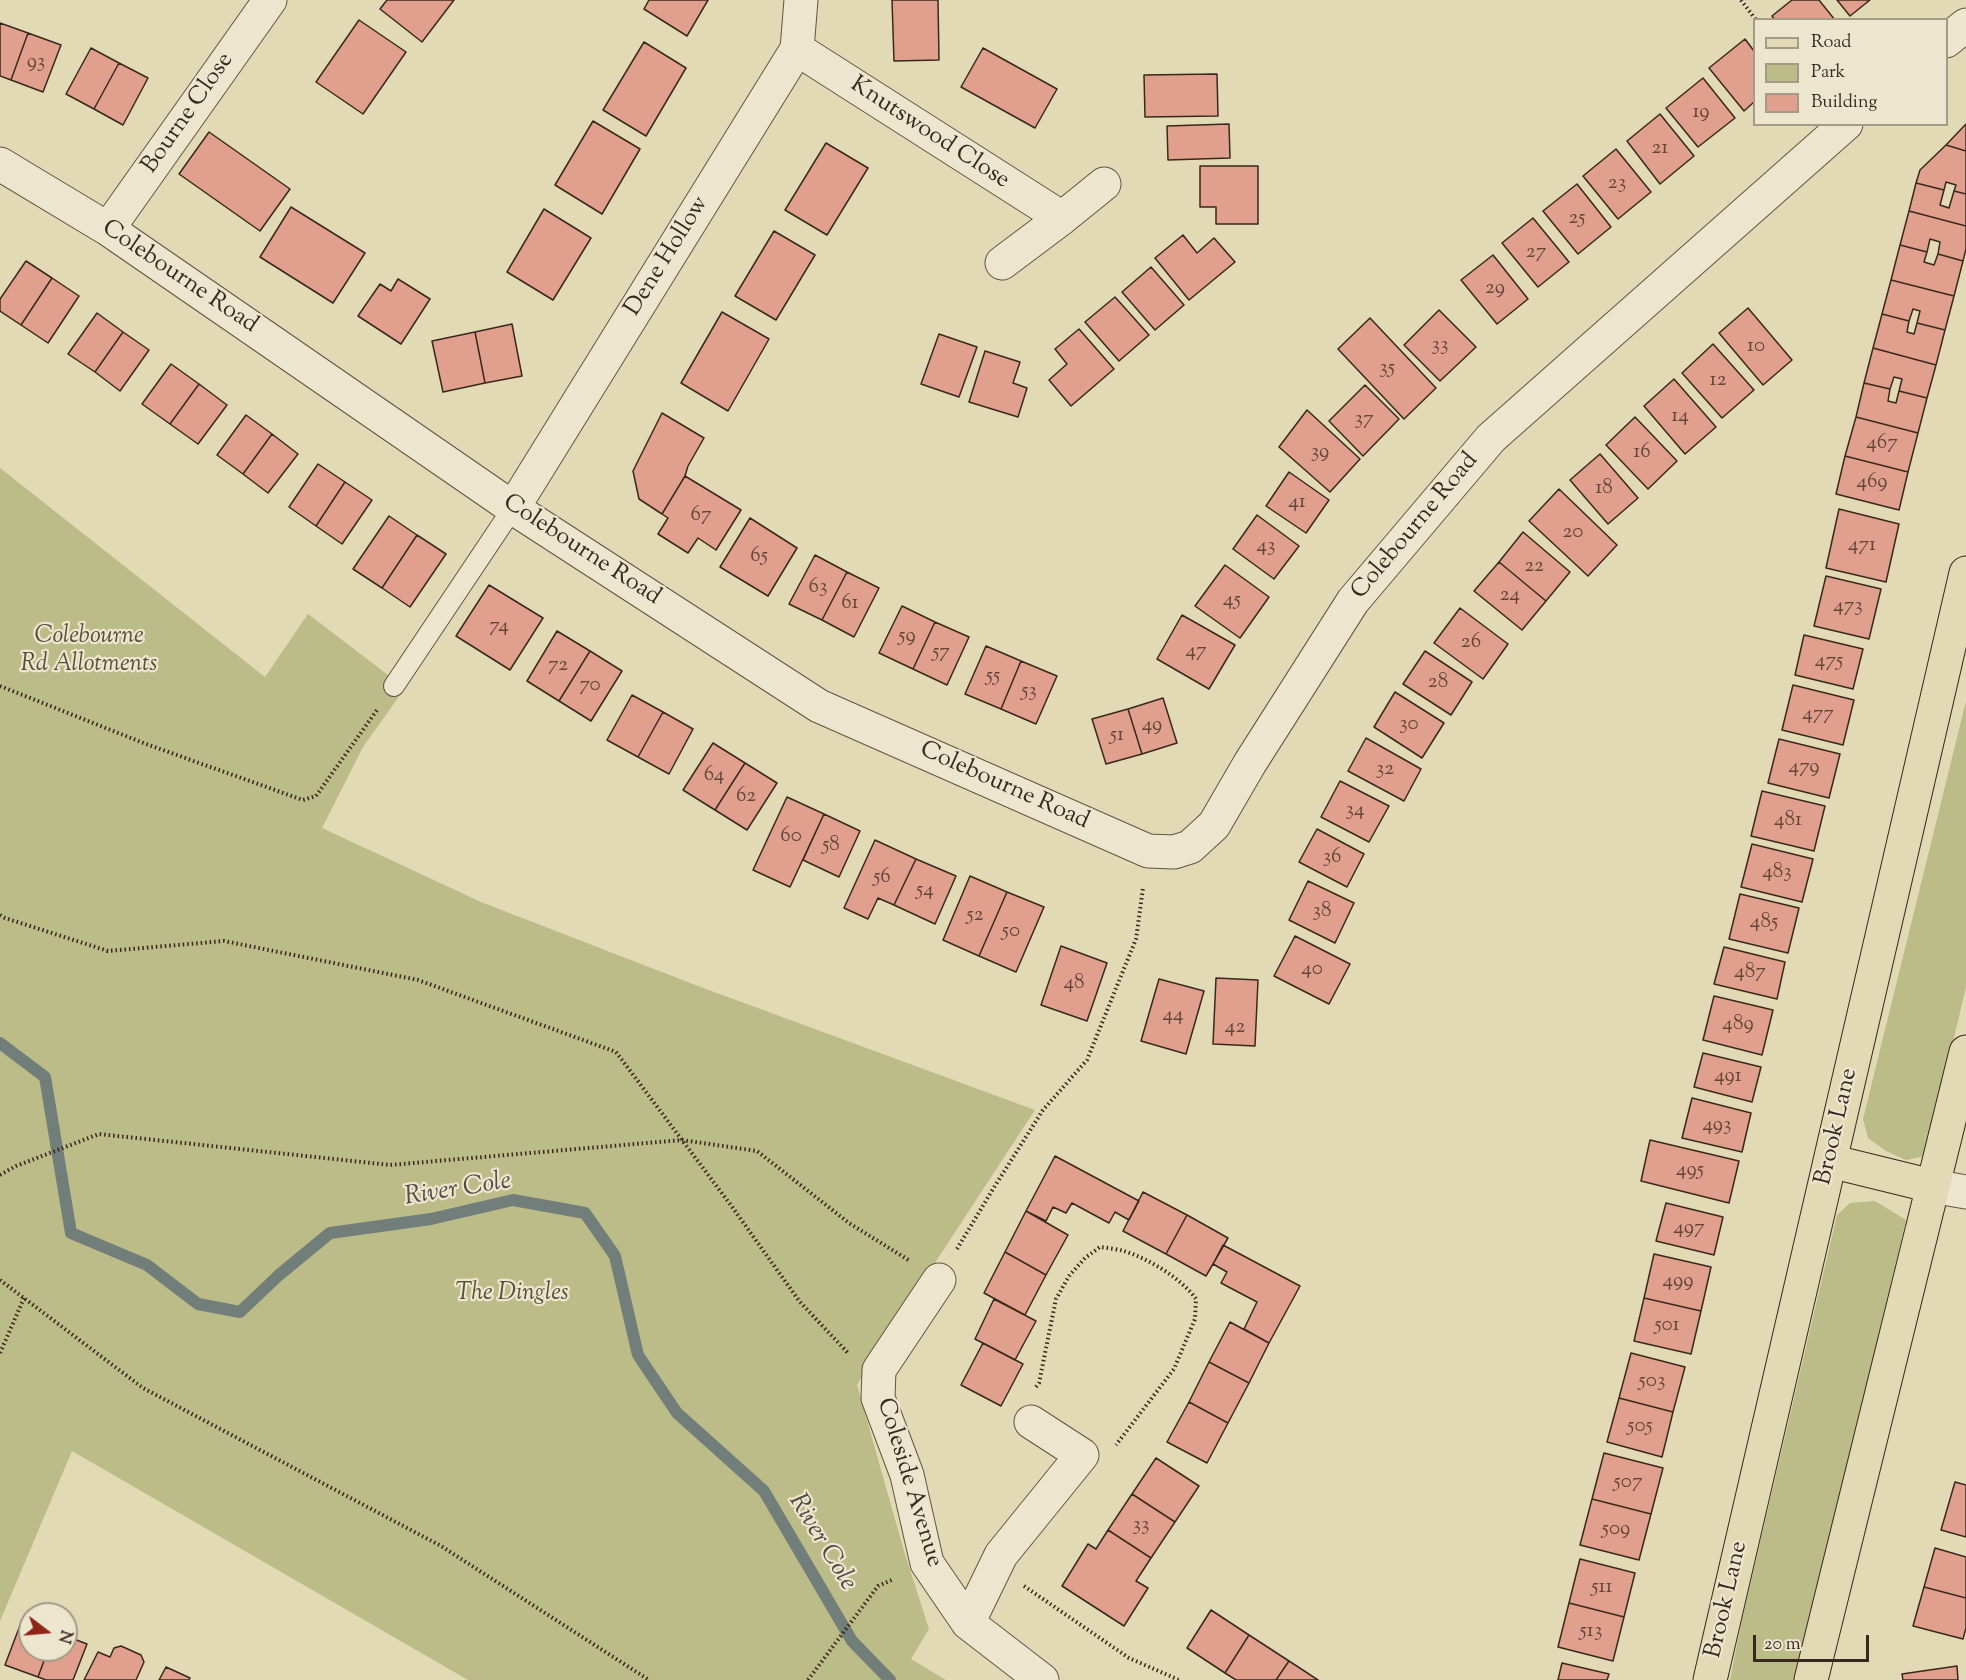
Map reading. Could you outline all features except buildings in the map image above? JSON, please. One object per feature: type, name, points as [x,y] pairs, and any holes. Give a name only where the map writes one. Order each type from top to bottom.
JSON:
[{"type":"main road","name":"Brook Lane","points":[[1710,1680],[1966,573]]},
{"type":"main road","points":[[1811,1680],[1966,1052]]},
{"type":"main road","points":[[1830,1161],[1932,1186]]},
{"type":"street","name":"Bourne Close","points":[[108,229],[270,0]]},
{"type":"street","name":"Dene Hollow","points":[[513,508],[797,49],[801,0]]},
{"type":"street","points":[[1948,40],[1966,25]]},
{"type":"street","name":"Knutswood Close","points":[[797,49],[1062,218]]},
{"type":"street","name":"Colebourne Road","points":[[0,164],[108,229],[513,508],[819,706],[1148,851],[1174,852],[1190,847],[1214,825],[1250,763],[1353,601],[1491,438],[1844,126]]},
{"type":"street","points":[[1002,263],[1104,184]]},
{"type":"street","points":[[1932,1186],[1966,1191]]},
{"type":"street","name":"Coleside Avenue","points":[[939,1280],[879,1370],[878,1398],[907,1476],[927,1563],[968,1623],[1042,1680]]},
{"type":"street","points":[[968,1623],[1001,1555],[1082,1455],[1031,1422]]},
{"type":"lane","points":[[394,686],[513,508]]},
{"type":"path","points":[[1741,0],[1754,18]]},
{"type":"path","points":[[0,686],[146,744],[303,800],[316,796],[394,686]]},
{"type":"path","points":[[0,1175],[16,1166],[99,1134],[390,1165],[682,1140],[757,1151],[849,1223],[939,1280],[1043,1110],[1087,1060],[1136,939],[1148,851]]},
{"type":"path","points":[[0,915],[108,951],[224,941],[418,980],[616,1052],[800,1302],[860,1366],[878,1398]]},
{"type":"path","points":[[1031,1422],[1017,1416],[1039,1383],[1056,1299],[1070,1276],[1085,1258],[1100,1247],[1124,1251],[1161,1269],[1187,1287],[1196,1299],[1195,1318],[1174,1369],[1100,1467],[1082,1455]]},
{"type":"path","points":[[0,1280],[143,1388],[441,1546],[649,1680]]},
{"type":"path","points":[[0,1353],[24,1298]]},
{"type":"path","points":[[996,1566],[1129,1658],[1179,1680]]},
{"type":"path","points":[[808,1680],[878,1586]]},
{"type":"green space","name":"The Dingles","points":[[0,468],[265,677],[308,614],[405,688],[363,747],[322,828],[481,902],[698,986],[1035,1110],[857,1385],[904,1551],[929,1629],[911,1659],[946,1680],[468,1680],[72,1451],[0,1621]]},
{"type":"green space","points":[[1966,701],[1966,987],[1926,1156],[1906,1160],[1886,1151],[1868,1138],[1863,1119]]},
{"type":"green space","points":[[1875,1201],[1906,1220],[1796,1680],[1730,1680],[1741,1624],[1837,1215],[1850,1203]]},
{"type":"waterway","name":"River Cole","points":[[0,1043],[45,1077],[71,1233],[147,1265],[198,1304],[240,1312],[279,1275],[330,1233],[431,1219],[513,1200],[585,1213],[615,1256],[638,1355],[677,1413],[764,1491],[852,1641],[890,1680]]},
{"type":"park label","name":"Colebourne Rd Allotments","points":[[89,652]]}]
